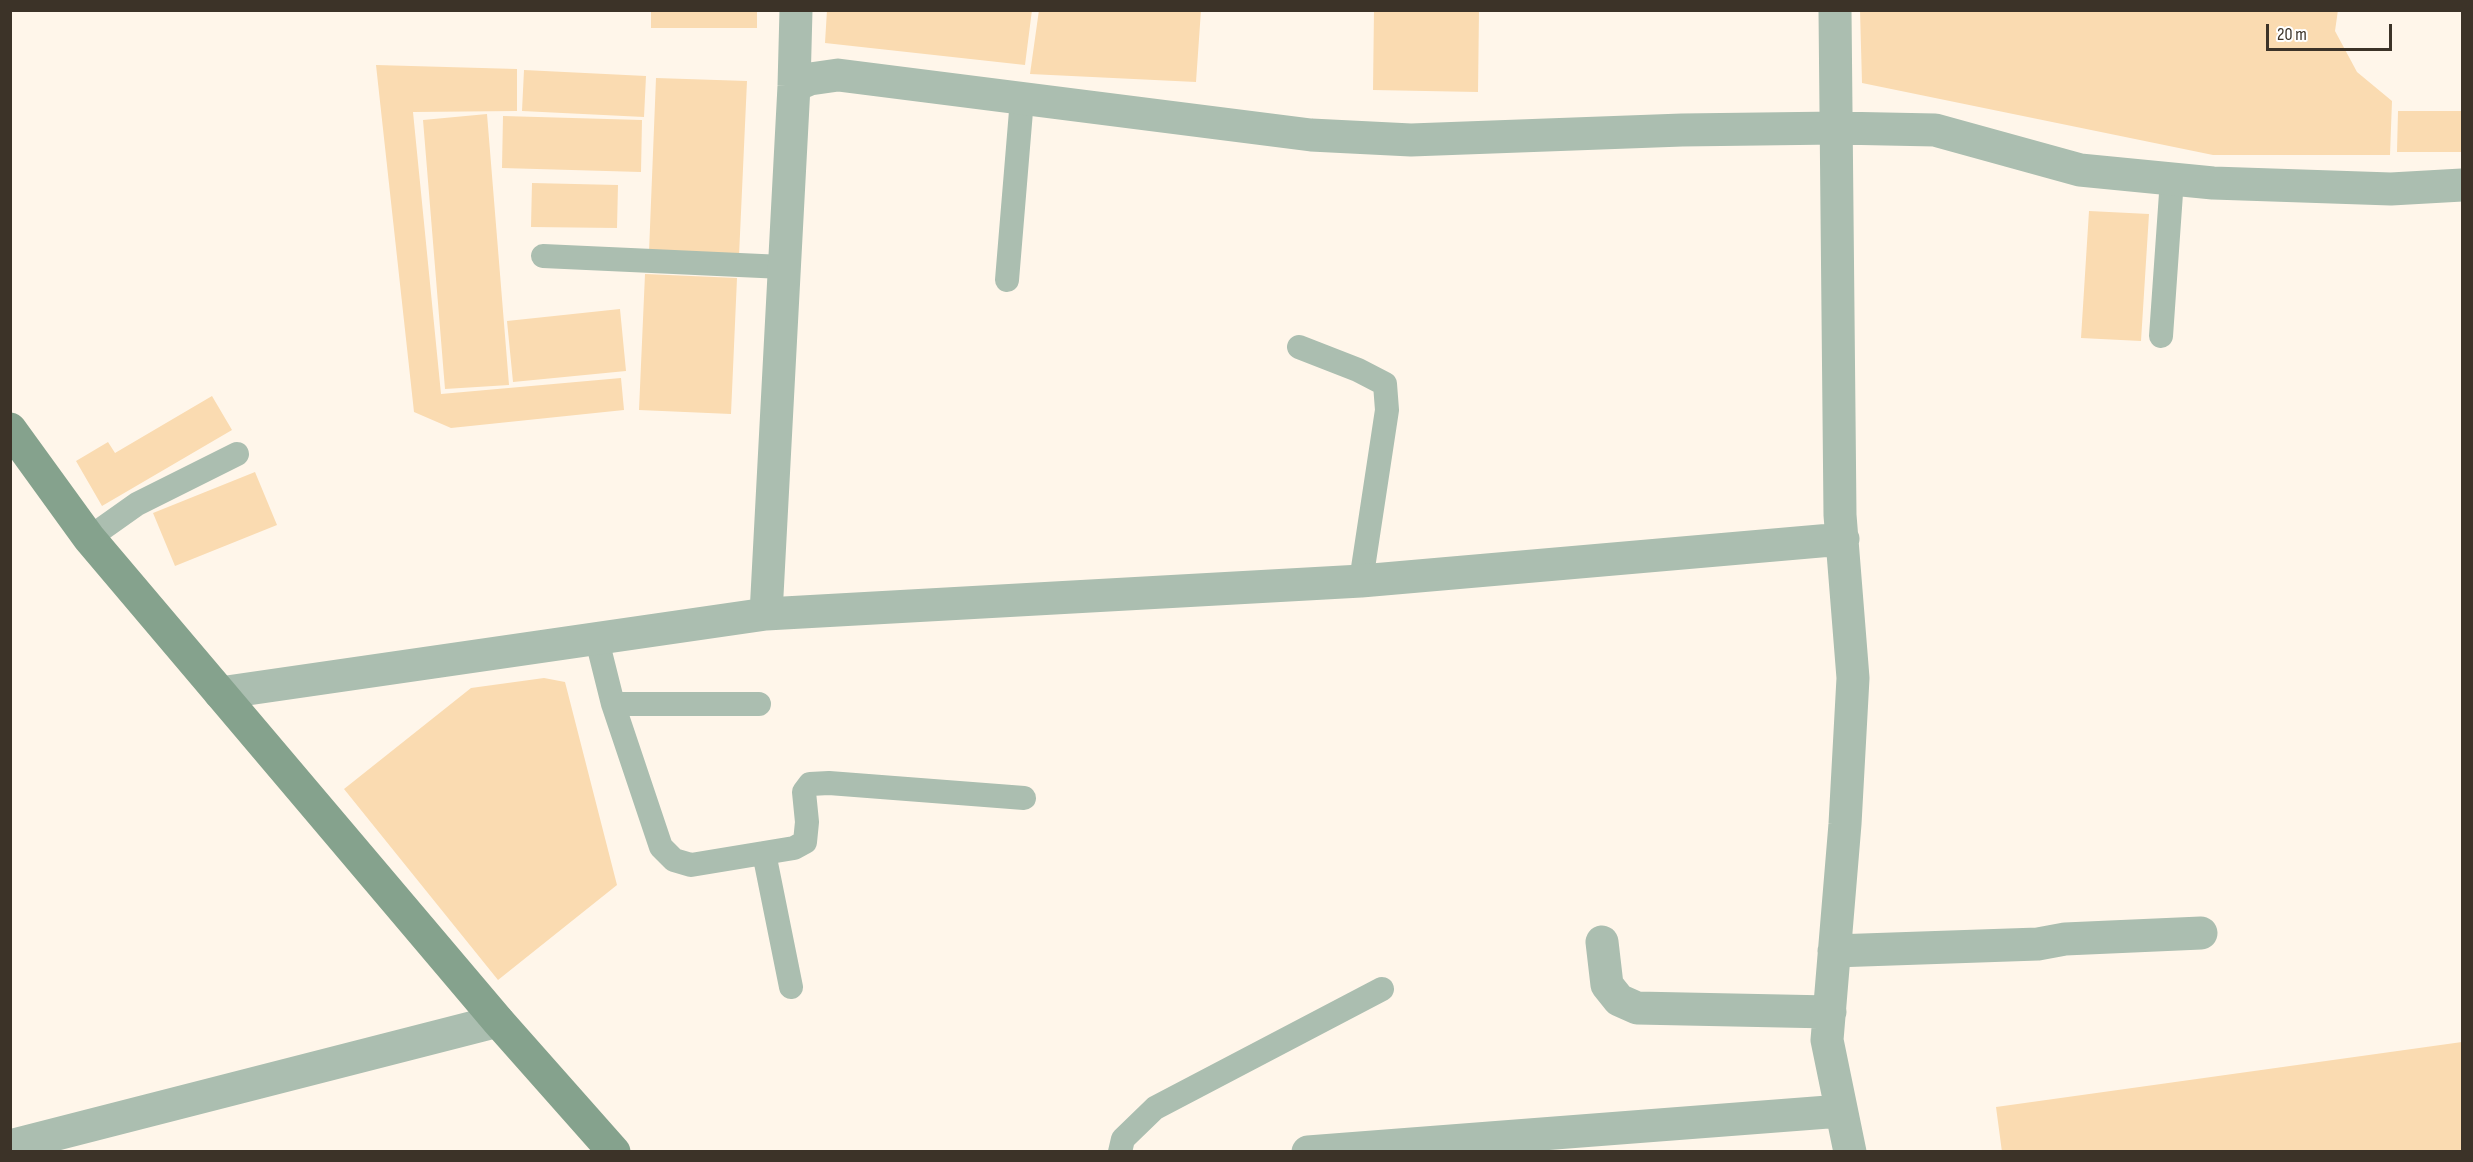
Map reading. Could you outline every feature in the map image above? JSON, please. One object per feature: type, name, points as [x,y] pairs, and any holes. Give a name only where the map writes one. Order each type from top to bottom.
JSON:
[{"type":"street","points":[[766,615],[796,10]]},
{"type":"street","points":[[1836,10],[1840,515],[1853,678],[1827,1040],[1850,1152]]},
{"type":"street","points":[[794,86],[810,79],[838,75],[1311,135],[1411,140],[1670,130],[1837,128],[1935,130],[2080,170],[2213,183],[2391,189],[2463,185]]},
{"type":"street","points":[[10,429],[89,538],[498,1021],[614,1152]]},
{"type":"street","points":[[220,693],[766,615],[1361,581],[1843,539]]},
{"type":"street","points":[[1834,951],[2038,944],[2065,939],[2200,933]]},
{"type":"street","points":[[1602,942],[1607,985],[1619,1000],[1637,1008],[1830,1012]]},
{"type":"street","points":[[10,1146],[498,1021]]},
{"type":"street","points":[[1308,1152],[1841,1111]]},
{"type":"lane","points":[[1007,280],[1022,99]]},
{"type":"lane","points":[[2161,336],[2172,179]]},
{"type":"lane","points":[[543,256],[783,267]]},
{"type":"lane","points":[[1299,347],[1358,370],[1386,384],[1387,410],[1361,581]]},
{"type":"lane","points":[[89,538],[137,504],[237,454]]},
{"type":"lane","points":[[597,640],[613,704],[661,847],[674,860],[691,865],[794,848],[805,842],[807,822],[804,792],[810,784],[829,783],[1024,798]]},
{"type":"lane","points":[[613,704],[759,704]]},
{"type":"lane","points":[[764,853],[791,987]]},
{"type":"lane","points":[[1120,1152],[1123,1139],[1155,1108],[1382,989]]},
{"type":"building","points":[[651,10],[757,10],[757,28],[651,28]]},
{"type":"building","points":[[827,10],[1032,10],[1025,65],[825,43]]},
{"type":"building","points":[[1039,10],[1201,10],[1196,82],[1030,74]]},
{"type":"building","points":[[1374,10],[1479,10],[1478,92],[1373,90]]},
{"type":"building","points":[[1860,10],[2338,10],[2335,31],[2357,72],[2392,101],[2390,155],[2213,155],[1862,83]]},
{"type":"building","points":[[376,65],[517,69],[517,111],[413,112],[441,394],[621,378],[624,410],[451,428],[414,412]]},
{"type":"building","points":[[524,70],[646,76],[644,117],[522,111]]},
{"type":"building","points":[[656,78],[747,81],[739,256],[649,252]]},
{"type":"building","points":[[2398,111],[2462,111],[2462,152],[2397,152]]},
{"type":"building","points":[[487,114],[509,385],[445,389],[423,120]]},
{"type":"building","points":[[503,116],[642,120],[641,172],[502,168]]},
{"type":"building","points":[[532,183],[618,185],[617,228],[531,227]]},
{"type":"building","points":[[2089,211],[2149,214],[2141,341],[2081,338]]},
{"type":"building","points":[[645,274],[737,278],[731,414],[639,410]]},
{"type":"building","points":[[620,309],[626,371],[513,382],[507,321]]},
{"type":"building","points":[[212,396],[232,430],[102,506],[76,461],[108,442],[115,453]]},
{"type":"building","points":[[255,472],[277,525],[175,566],[153,513]]},
{"type":"building","points":[[544,678],[565,682],[617,885],[498,980],[344,789],[471,688]]},
{"type":"building","points":[[2462,1042],[2462,1152],[2002,1152],[1996,1107]]}]
